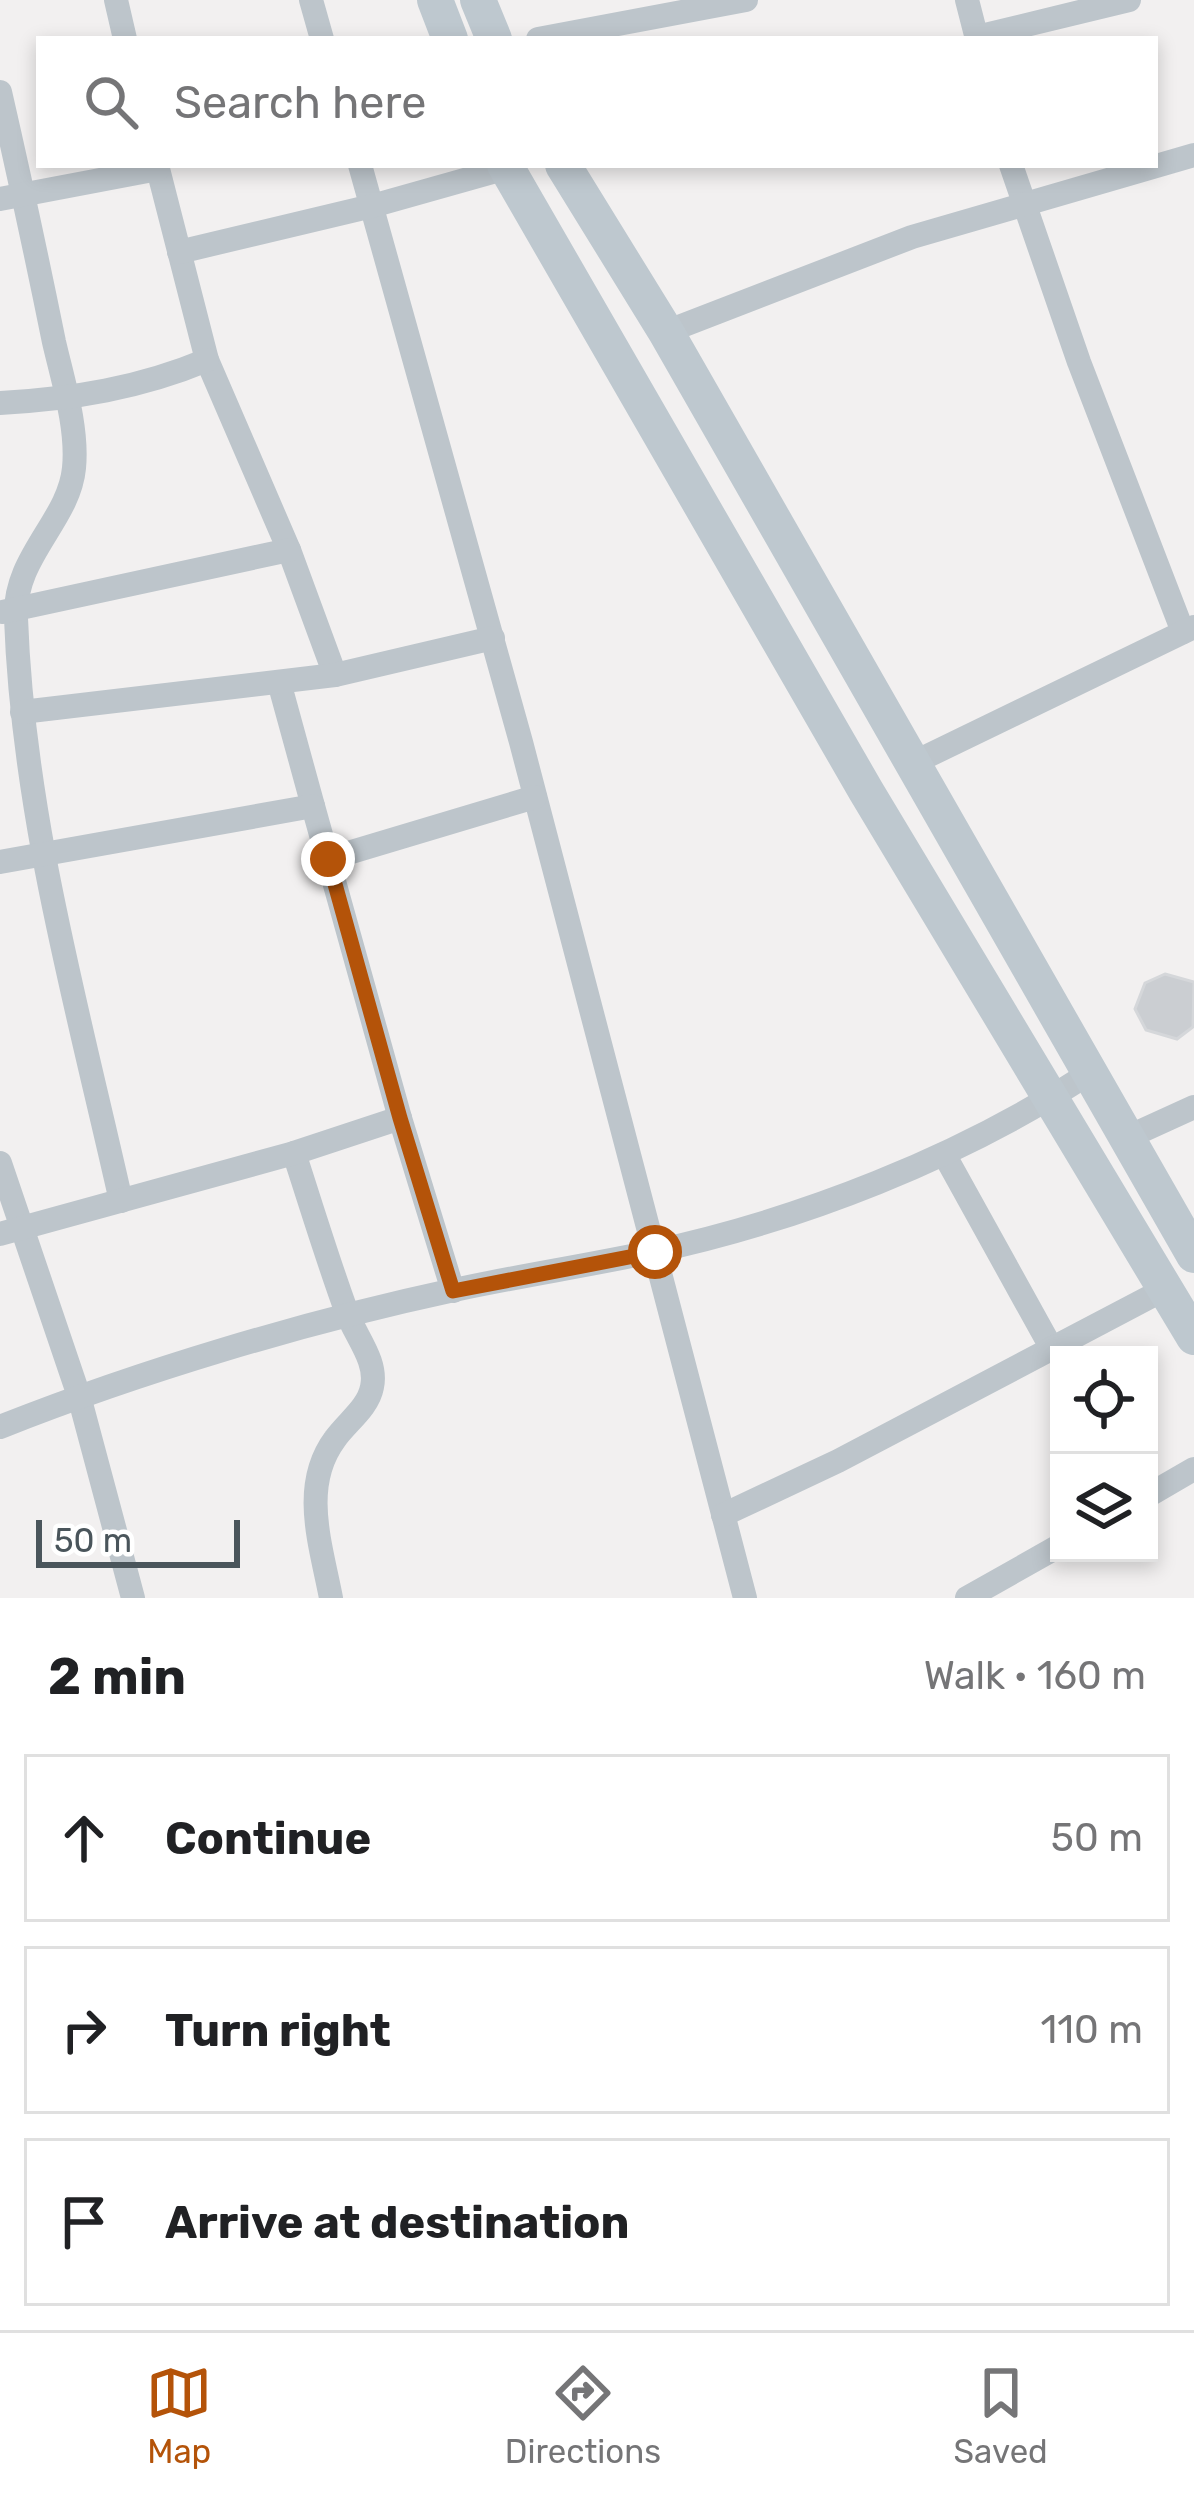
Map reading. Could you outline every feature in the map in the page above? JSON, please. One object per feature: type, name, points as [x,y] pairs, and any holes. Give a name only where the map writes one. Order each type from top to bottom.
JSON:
[{"type":"main road","points":[[435,0],[449,36]]},
{"type":"main road","points":[[478,0],[493,36]]},
{"type":"main road","points":[[507,168],[866,791],[1194,1337]]},
{"type":"main road","points":[[565,168],[666,332],[1194,1255]]},
{"type":"street","points":[[116,0],[124,36]]},
{"type":"street","points":[[311,0],[321,36]]},
{"type":"street","points":[[552,36],[690,6],[746,0]]},
{"type":"street","points":[[967,0],[976,36]]},
{"type":"street","points":[[985,36],[1129,0]]},
{"type":"street","points":[[0,92],[12,197],[67,399],[75,464],[70,489],[31,553],[8,612],[44,854],[121,1202]]},
{"type":"street","points":[[1158,165],[1194,155]]},
{"type":"street","points":[[12,197],[152,168]]},
{"type":"street","points":[[157,168],[207,360],[290,550],[335,675]]},
{"type":"street","points":[[361,168],[493,638],[745,1598]]},
{"type":"street","points":[[179,252],[372,206],[503,168]]},
{"type":"street","points":[[913,763],[1189,630],[1012,168]]},
{"type":"street","points":[[666,332],[912,237],[1146,168]]},
{"type":"street","points":[[0,403],[67,399],[169,376],[207,360]]},
{"type":"street","points":[[8,612],[290,550]]},
{"type":"street","points":[[22,712],[335,675],[493,638]]},
{"type":"street","points":[[279,682],[453,1291]]},
{"type":"street","points":[[328,859],[535,796]]},
{"type":"street","points":[[0,862],[313,806]]},
{"type":"street","points":[[0,1427],[79,1396],[348,1316],[655,1252],[808,1206],[944,1154],[1049,1100],[1088,1074]]},
{"type":"street","points":[[1126,1138],[1194,1107]]},
{"type":"street","points":[[12,1231],[294,1153],[400,1118]]},
{"type":"street","points":[[294,1153],[348,1316],[368,1355],[372,1389],[320,1459],[315,1501],[331,1598]]},
{"type":"street","points":[[944,1154],[1050,1346]]},
{"type":"street","points":[[0,1162],[12,1231],[79,1396],[133,1598]]},
{"type":"street","points":[[1058,1346],[1165,1289]]},
{"type":"street","points":[[723,1515],[1050,1350]]},
{"type":"street","points":[[1158,1490],[1194,1469]]},
{"type":"street","points":[[967,1598],[1050,1551]]},
{"type":"building","points":[[1165,974],[1194,982],[1193,1027],[1177,1039],[1146,1030],[1135,1009],[1145,983]]},
{"type":"route","points":[[328,859],[453,1291],[655,1252]]}]
